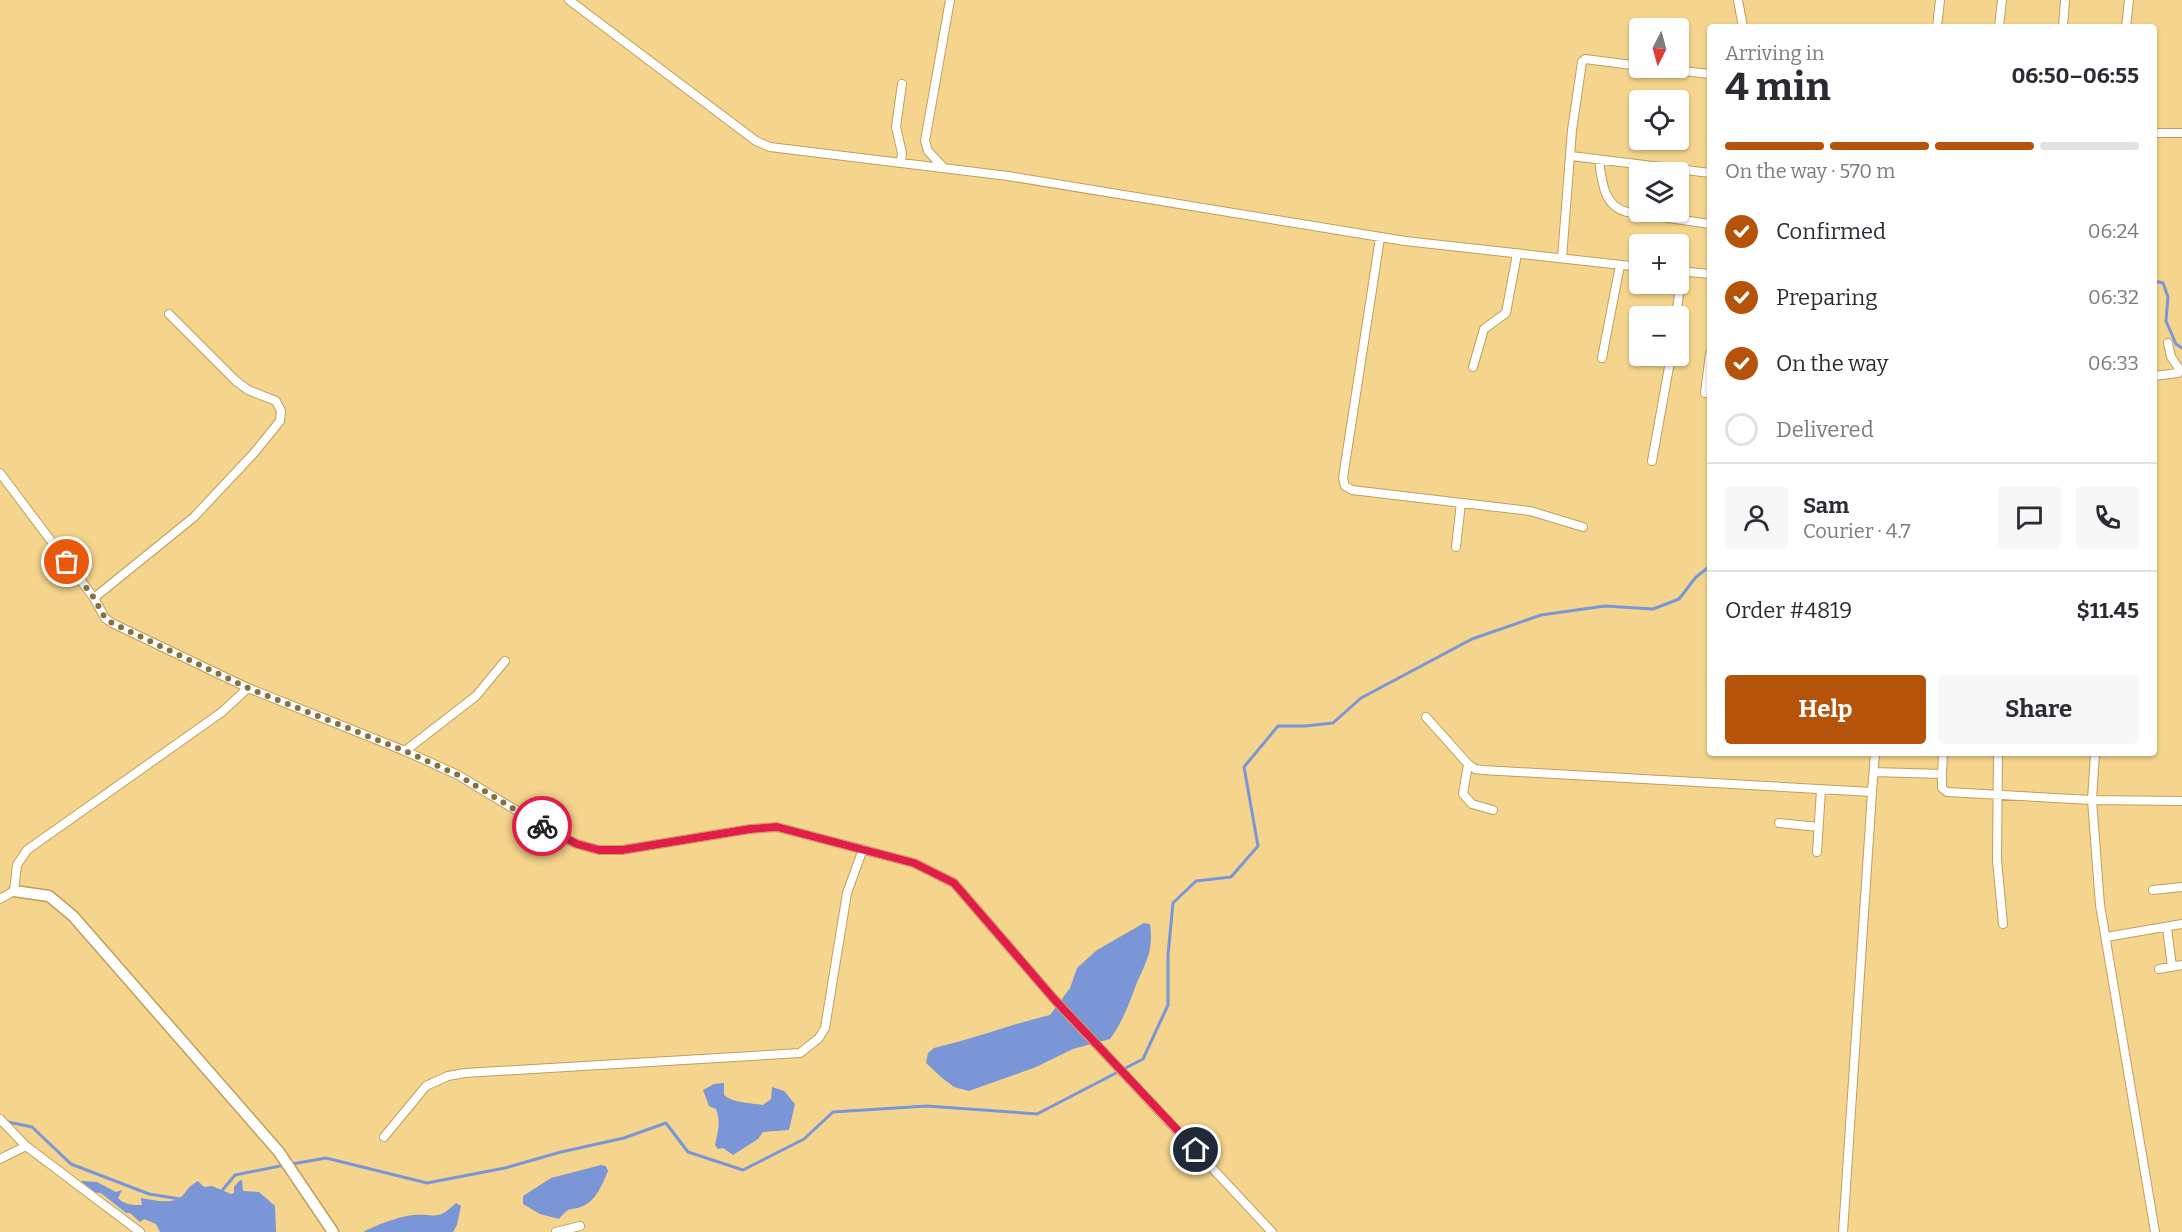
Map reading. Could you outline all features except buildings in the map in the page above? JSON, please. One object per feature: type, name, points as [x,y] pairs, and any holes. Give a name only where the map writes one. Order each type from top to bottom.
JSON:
[{"type":"street","points":[[570,0],[765,146],[1008,176],[1249,214],[1380,238],[1629,266]]},
{"type":"street","points":[[916,164],[926,147],[928,122],[950,0]]},
{"type":"street","points":[[1738,0],[1742,24]]},
{"type":"street","points":[[1937,24],[1940,0]]},
{"type":"street","points":[[1999,24],[2001,0]]},
{"type":"street","points":[[2063,24],[2065,0]]},
{"type":"street","points":[[2126,24],[2129,0]]},
{"type":"street","points":[[1562,258],[1575,108],[1583,60],[1629,65]]},
{"type":"street","points":[[1689,72],[1707,74]]},
{"type":"street","points":[[902,84],[896,127],[902,162]]},
{"type":"street","points":[[2157,133],[2182,133]]},
{"type":"street","points":[[926,147],[943,167]]},
{"type":"street","points":[[1571,156],[1707,173]]},
{"type":"street","points":[[1599,160],[1606,195],[1616,208],[1627,212],[1707,224]]},
{"type":"street","points":[[1380,238],[1343,483],[1347,489],[1530,512],[1583,527]]},
{"type":"street","points":[[1473,368],[1484,328],[1506,313],[1517,254]]},
{"type":"street","points":[[1602,358],[1620,266]]},
{"type":"street","points":[[1689,273],[1707,274]]},
{"type":"street","points":[[94,598],[194,518],[280,421],[281,411],[276,401],[248,390],[236,381],[169,314]]},
{"type":"street","points":[[2157,376],[2178,373],[2178,367],[2170,357],[2168,343]]},
{"type":"street","points":[[1652,461],[1669,366]]},
{"type":"street","points":[[1705,393],[1707,377]]},
{"type":"street","points":[[0,473],[94,598],[105,618],[112,623],[248,688],[405,751],[469,781],[550,831],[577,844],[599,850],[622,850],[750,829],[777,827],[914,863],[954,883],[1054,999],[1272,1232]]},
{"type":"street","points":[[1456,547],[1461,503]]},
{"type":"street","points":[[405,751],[476,696],[505,661]]},
{"type":"street","points":[[14,891],[17,865],[27,850],[222,712],[248,688]]},
{"type":"street","points":[[1426,717],[1468,764],[1483,770],[1872,792]]},
{"type":"street","points":[[1843,1232],[1875,756]]},
{"type":"street","points":[[1943,756],[1942,788],[1947,792],[2092,800],[2182,801]]},
{"type":"street","points":[[1998,756],[1997,860],[2003,924]]},
{"type":"street","points":[[2095,756],[2092,800],[2100,905],[2155,1232]]},
{"type":"street","points":[[1468,764],[1463,794],[1472,804],[1493,810]]},
{"type":"street","points":[[1874,772],[1942,774]]},
{"type":"street","points":[[1817,852],[1821,790]]},
{"type":"street","points":[[1779,823],[1818,827]]},
{"type":"street","points":[[384,1137],[426,1086],[448,1076],[465,1073],[800,1053],[819,1038],[825,1028],[847,893],[863,849]]},
{"type":"street","points":[[2153,890],[2182,887]]},
{"type":"street","points":[[0,899],[14,891],[49,896],[73,916],[292,1169],[333,1232]]},
{"type":"street","points":[[2106,937],[2182,924]]},
{"type":"street","points":[[2167,928],[2172,967]]},
{"type":"street","points":[[2159,969],[2182,966]]},
{"type":"street","points":[[0,1119],[26,1146],[140,1232]]},
{"type":"street","points":[[0,1159],[26,1146]]},
{"type":"street","points":[[556,1232],[580,1226]]},
{"type":"water","points":[[1144,923],[1150,924],[1151,943],[1148,958],[1118,1027],[1110,1039],[1073,1049],[1036,1067],[969,1091],[954,1087],[926,1063],[928,1053],[934,1048],[1050,1015],[1070,988],[1077,968],[1097,950]]},
{"type":"water","points":[[724,1083],[724,1095],[732,1100],[763,1105],[771,1099],[772,1087],[784,1091],[795,1104],[789,1130],[763,1132],[758,1139],[733,1155],[723,1148],[718,1149],[715,1145],[719,1127],[718,1114],[716,1109],[709,1106],[703,1090],[714,1084]]},
{"type":"water","points":[[601,1165],[606,1166],[608,1171],[595,1196],[588,1204],[568,1210],[559,1219],[540,1214],[523,1204],[523,1196],[551,1178]]},
{"type":"water","points":[[242,1180],[243,1191],[259,1192],[275,1206],[276,1232],[160,1232],[156,1224],[144,1219],[140,1222],[101,1193],[91,1192],[79,1184],[82,1181],[97,1182],[116,1192],[122,1190],[118,1198],[120,1200],[129,1204],[142,1205],[141,1198],[169,1201],[180,1198],[198,1181],[204,1187],[212,1186],[231,1194],[234,1193],[234,1187]]},
{"type":"water","points":[[456,1203],[461,1206],[453,1232],[363,1232],[407,1216],[440,1215]]},
{"type":"waterway","points":[[2157,282],[2163,283],[2168,297],[2166,321],[2176,344],[2182,348]]},
{"type":"waterway","points":[[292,1164],[326,1158],[427,1183],[505,1168],[561,1152],[624,1138],[666,1123],[688,1152],[743,1170],[804,1139],[833,1112],[927,1106],[1037,1114],[1143,1059],[1168,1005],[1168,955],[1173,903],[1196,881],[1231,877],[1258,846],[1244,767],[1278,726],[1333,723],[1361,698],[1472,639],[1541,615],[1605,606],[1653,609],[1679,599],[1696,577],[1707,568]]},
{"type":"waterway","points":[[8,1122],[32,1127],[71,1164],[149,1194],[180,1199]]},
{"type":"waterway","points":[[220,1193],[235,1175],[285,1165]]},
{"type":"way so far","points":[[67,562],[94,598],[105,618],[112,623],[248,688],[405,751],[458,775],[542,826]]},
{"type":"route","points":[[542,826],[577,844],[599,850],[646,847],[750,829],[777,827],[914,863],[946,878],[954,883],[1054,999],[1196,1150]]}]
